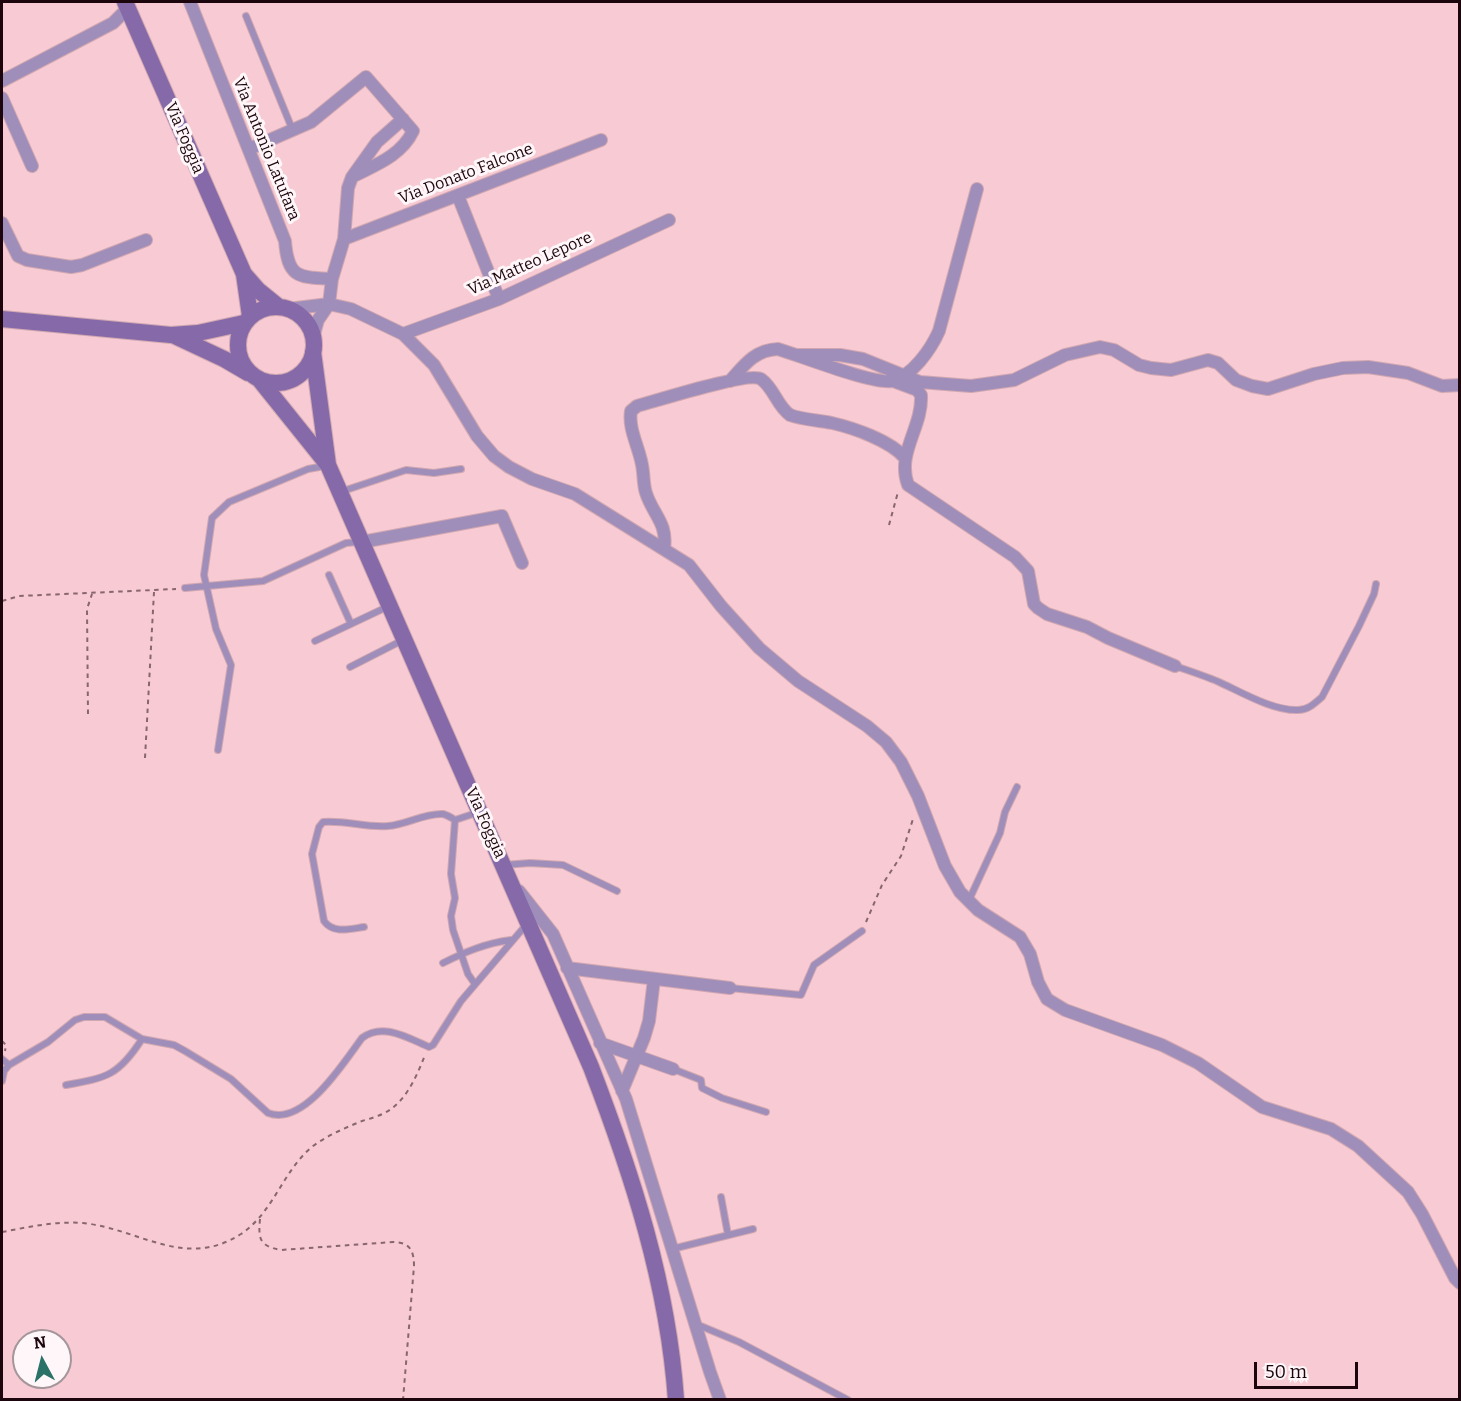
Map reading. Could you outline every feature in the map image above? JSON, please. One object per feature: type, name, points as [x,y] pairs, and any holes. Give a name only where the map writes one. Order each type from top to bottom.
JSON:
[{"type":"main road","name":"Via Foggia","points":[[130,4],[244,274],[258,290],[304,320],[313,345],[328,465]]},
{"type":"main road","name":"Via Foggia","points":[[244,274],[247,320],[239,334],[237,345],[239,356],[244,367],[255,377],[328,465],[591,1067],[646,1225],[664,1309],[676,1400]]},
{"type":"main road","points":[[2,319],[171,335],[198,333],[247,320],[259,311],[283,308]]},
{"type":"main road","points":[[171,335],[270,383],[282,383],[302,372],[309,363],[313,345]]},
{"type":"street","name":"Via Antonio Latufara","points":[[190,2],[285,241],[287,259],[294,273],[306,278],[332,279]]},
{"type":"street","points":[[2,81],[113,23],[130,4]]},
{"type":"street","points":[[249,149],[311,122],[366,77],[413,131],[407,143],[398,152],[352,177]]},
{"type":"street","points":[[2,98],[32,166]]},
{"type":"street","points":[[313,345],[318,320],[329,304],[332,279],[344,239],[348,188],[352,177],[377,142],[403,119]]},
{"type":"street","name":"Via Donato Falcone","points":[[344,239],[600,140]]},
{"type":"street","points":[[898,378],[917,365],[939,331],[977,189]]},
{"type":"street","points":[[458,196],[499,299]]},
{"type":"street","name":"Via Matteo Lepore","points":[[403,334],[499,299],[669,220]]},
{"type":"street","points":[[2,223],[18,256],[27,261],[71,267],[82,265],[146,240]]},
{"type":"street","points":[[283,308],[329,304],[351,309],[403,334],[434,365],[477,436],[494,456],[531,479],[575,494],[689,565],[721,606],[759,648],[798,681],[867,726],[886,742],[902,762],[945,866],[960,892],[978,910],[1020,937],[1030,954],[1038,982],[1047,999],[1065,1010],[1162,1045],[1198,1063],[1262,1107],[1331,1129],[1358,1146],[1408,1192],[1455,1278],[1460,1283]]},
{"type":"street","points":[[730,381],[753,356],[766,350],[778,350],[797,355],[865,377],[898,378],[970,386],[1014,380],[1065,355],[1100,347],[1114,351],[1138,365],[1151,368],[1171,370],[1208,360],[1218,363],[1236,380],[1268,389],[1314,374],[1343,368],[1368,367],[1408,373],[1442,386],[1460,385]]},
{"type":"street","points":[[664,549],[666,538],[664,527],[646,493],[640,454],[630,419],[631,411],[637,406],[730,381],[747,377],[760,379],[782,410],[790,415],[853,429],[900,452],[908,485],[1024,565],[1028,571],[1034,604],[1038,608],[1047,614],[1088,627],[1108,638],[1175,666]]},
{"type":"street","points":[[898,378],[921,395],[921,408],[904,463]]},
{"type":"street","points":[[362,542],[502,516],[522,563]]},
{"type":"street","points":[[507,872],[553,933],[622,1091],[720,1400]]},
{"type":"street","points":[[567,968],[730,988]]},
{"type":"street","points":[[622,1091],[649,1021],[654,979]]},
{"type":"street","points":[[600,1043],[674,1069]]},
{"type":"lane","points":[[246,16],[293,131]]},
{"type":"lane","points":[[218,750],[231,665],[216,629],[204,575],[212,518],[229,502],[308,469],[328,465]]},
{"type":"lane","points":[[340,492],[406,470],[434,473],[461,469]]},
{"type":"lane","points":[[185,588],[263,581],[346,543],[362,542]]},
{"type":"lane","points":[[329,575],[351,624]]},
{"type":"lane","points":[[1175,666],[1200,674],[1266,703],[1295,711],[1305,709],[1322,697],[1374,594],[1376,584]]},
{"type":"lane","points":[[315,641],[390,606]]},
{"type":"lane","points":[[350,667],[405,639]]},
{"type":"lane","points":[[968,900],[1000,833],[1005,812],[1017,787]]},
{"type":"lane","points":[[364,927],[336,929],[327,926],[324,921],[312,854],[319,827],[323,822],[386,826],[444,814],[455,820],[480,812]]},
{"type":"lane","points":[[455,820],[450,874],[455,898],[451,916],[453,930],[468,974],[475,984]]},
{"type":"lane","points":[[507,872],[530,863],[564,865],[617,891]]},
{"type":"lane","points":[[2,1081],[4,1071],[9,1065],[28,1055],[66,1026],[84,1017],[105,1017],[142,1039],[174,1045],[185,1051],[231,1079],[262,1109],[275,1115],[289,1114],[320,1092],[368,1034],[389,1031],[429,1047],[433,1045],[461,1001],[528,922]]},
{"type":"lane","points":[[730,988],[801,995],[814,964],[862,931]]},
{"type":"lane","points":[[443,963],[462,953],[496,942],[512,940]]},
{"type":"lane","points":[[66,1085],[101,1079],[120,1069],[142,1039]]},
{"type":"lane","points":[[2,1059],[9,1065]]},
{"type":"lane","points":[[674,1069],[701,1080],[702,1088],[722,1098],[766,1112]]},
{"type":"lane","points":[[721,1197],[728,1235]]},
{"type":"lane","points":[[672,1249],[753,1229]]},
{"type":"lane","points":[[695,1324],[739,1342],[848,1400]]},
{"type":"path","points":[[889,525],[904,463]]},
{"type":"path","points":[[2,601],[19,596],[154,592],[185,588]]},
{"type":"path","points":[[146,758],[154,592]]},
{"type":"path","points":[[88,714],[87,609],[92,594]]},
{"type":"path","points":[[862,931],[882,885],[904,848],[918,796]]},
{"type":"path","points":[[2,1232],[58,1222],[102,1226],[181,1249],[198,1249],[228,1241],[260,1219],[311,1148],[343,1129],[393,1108],[406,1093],[429,1047]]},
{"type":"path","points":[[260,1219],[259,1237],[269,1248],[281,1250],[393,1242],[402,1242],[411,1247],[414,1266],[403,1400]]}]
